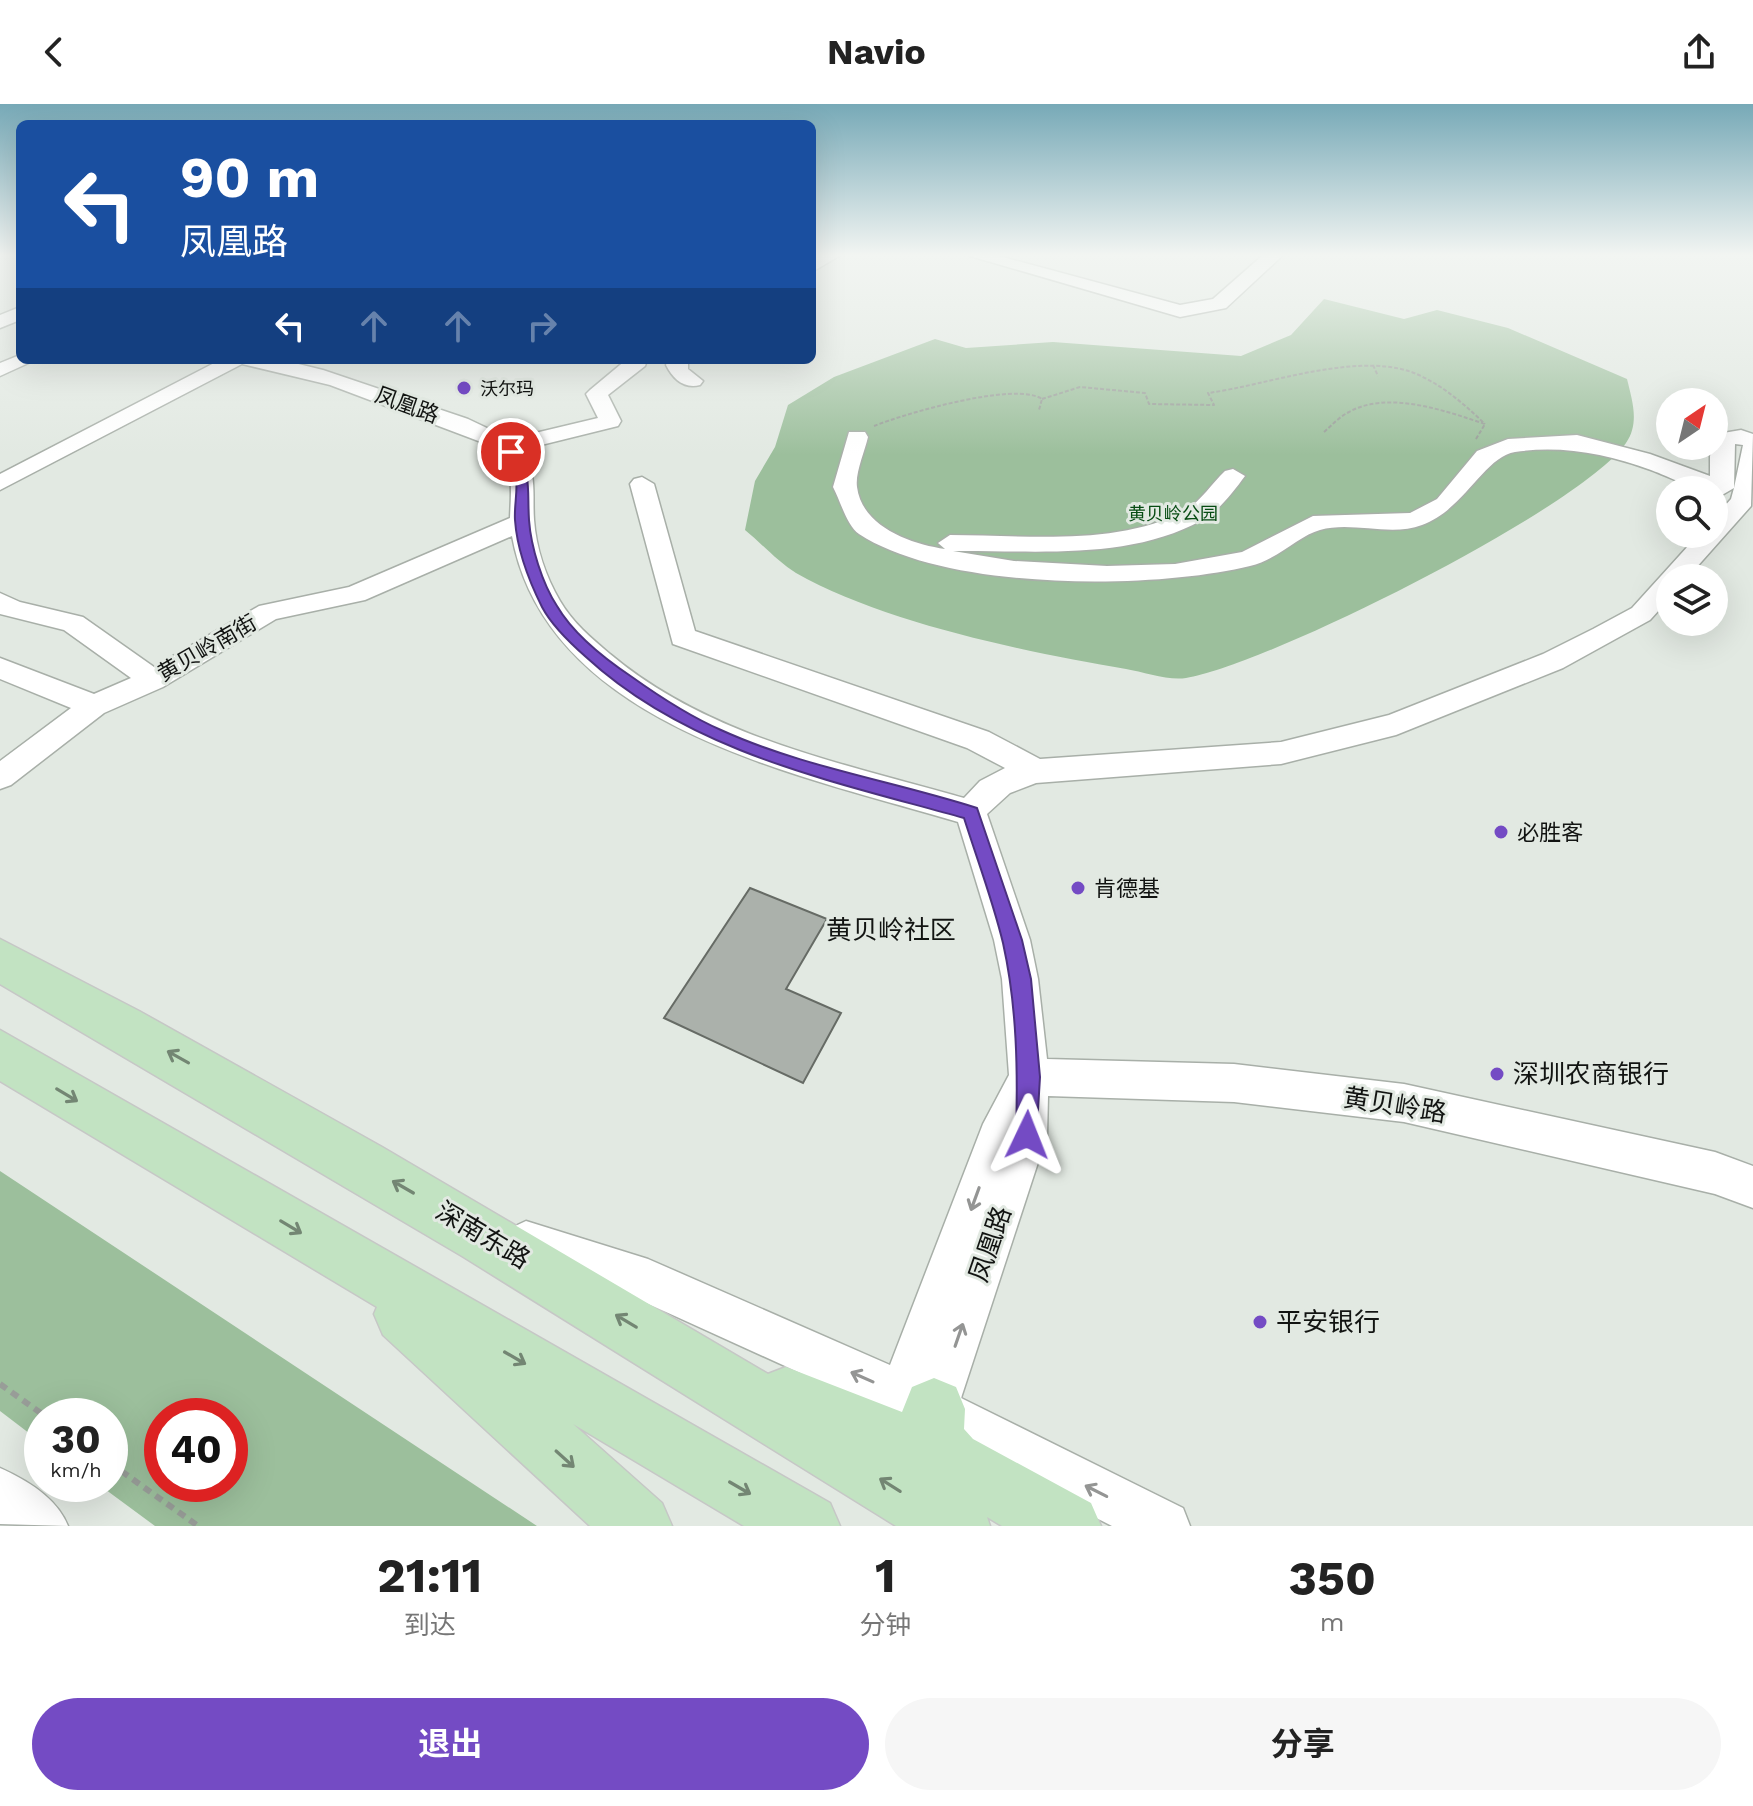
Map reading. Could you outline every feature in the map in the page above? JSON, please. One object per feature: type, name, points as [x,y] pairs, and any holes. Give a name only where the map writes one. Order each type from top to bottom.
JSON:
[{"type":"main road","name":"深南东路","points":[[0,960],[223,1082],[466,1224],[957,1526]]},
{"type":"main road","points":[[0,1054],[341,1257],[807,1526]]},
{"type":"main road","points":[[341,1257],[639,1526]]},
{"type":"main road","points":[[692,1362],[929,1422],[1068,1526]]},
{"type":"street","points":[[0,483],[227,364]]},
{"type":"street","name":"凤凰路","points":[[265,364],[358,388],[477,431],[506,447]]},
{"type":"street","points":[[635,364],[597,394],[610,421],[506,447],[522,470],[522,522],[532,567],[550,608],[575,639],[608,669],[662,707],[716,735],[768,755],[971,813],[981,796],[999,783],[1036,771],[1281,753],[1382,728],[1553,661],[1641,614],[1656,598]]},
{"type":"street","points":[[676,364],[680,373],[693,381]]},
{"type":"street","points":[[857,437],[845,487],[865,528],[920,553],[1014,569],[1107,574],[1175,572],[1248,559],[1280,545],[1313,523],[1415,520],[1445,504],[1485,456],[1508,446],[1577,442],[1642,459],[1722,488],[1721,456],[1725,439],[1741,437],[1753,443],[1743,501],[1728,518]]},
{"type":"street","points":[[859,516],[937,543],[1061,542],[1139,534],[1195,515],[1233,476]]},
{"type":"street","points":[[642,484],[683,637],[978,740],[1036,771]]},
{"type":"street","name":"黄贝岭南街","points":[[1,774],[94,706],[153,680],[268,612],[356,594],[522,522]]},
{"type":"street","points":[[1687,564],[1701,548]]},
{"type":"street","points":[[0,602],[12,609],[73,623],[153,680]]},
{"type":"street","points":[[0,668],[94,706]]},
{"type":"street","name":"凤凰路","points":[[929,1422],[1027,1135],[1029,1077],[1022,995],[1012,940],[971,813]]},
{"type":"street","name":"黄贝岭路","points":[[1029,1077],[1234,1083],[1404,1103],[1715,1173],[1753,1187]]},
{"type":"street","points":[[466,1224],[648,1281],[929,1422],[1165,1526]]},
{"type":"street","points":[[0,1493],[43,1526]]},
{"type":"path","points":[[1373,365],[1378,376]]},
{"type":"path","points":[[1042,399],[1080,387],[1145,393],[1149,404],[1214,405],[1208,393],[1231,392],[1326,370],[1373,365],[1407,369],[1437,381],[1453,391],[1485,424]]},
{"type":"path","points":[[857,437],[889,420],[951,400],[1036,395],[1042,399]]},
{"type":"path","points":[[1039,410],[1042,399]]},
{"type":"path","points":[[1324,432],[1348,412],[1388,404],[1448,412],[1485,424]]},
{"type":"path","points":[[1485,424],[1475,441],[1496,451]]},
{"type":"path","points":[[0,1384],[24,1401]]},
{"type":"path","points":[[128,1476],[198,1526]]},
{"type":"green space","name":"黄贝岭公园","points":[[1303,322],[1486,322],[1508,328],[1627,379],[1634,411],[1633,428],[1626,443],[1597,471],[1550,505],[1420,580],[1283,645],[1226,667],[1179,679],[1001,644],[871,607],[796,573],[745,530],[755,481],[775,447],[788,405],[834,377],[935,339],[966,348],[1053,342],[1241,356],[1291,335]]},
{"type":"green space","points":[[0,1171],[537,1526],[155,1526],[122,1502],[128,1502],[128,1398],[24,1398],[24,1429],[0,1411]]},
{"type":"building","points":[[750,888],[827,919],[786,989],[841,1013],[803,1083],[664,1018]]},
{"type":"place","name":"沃尔玛","points":[[464,388]]},
{"type":"place","name":"必胜客","points":[[1501,832]]},
{"type":"place","name":"肯德基","points":[[1078,888]]},
{"type":"place","name":"深圳农商银行","points":[[1497,1074]]},
{"type":"place","name":"平安银行","points":[[1260,1322]]},
{"type":"district","name":"黄贝岭社区","points":[[891,930]]},
{"type":"route","points":[[511,452],[522,470],[522,522],[532,567],[550,608],[575,639],[608,669],[662,707],[716,735],[768,755],[971,813],[1012,940],[1020,979],[1029,1077],[1027,1135]]}]
